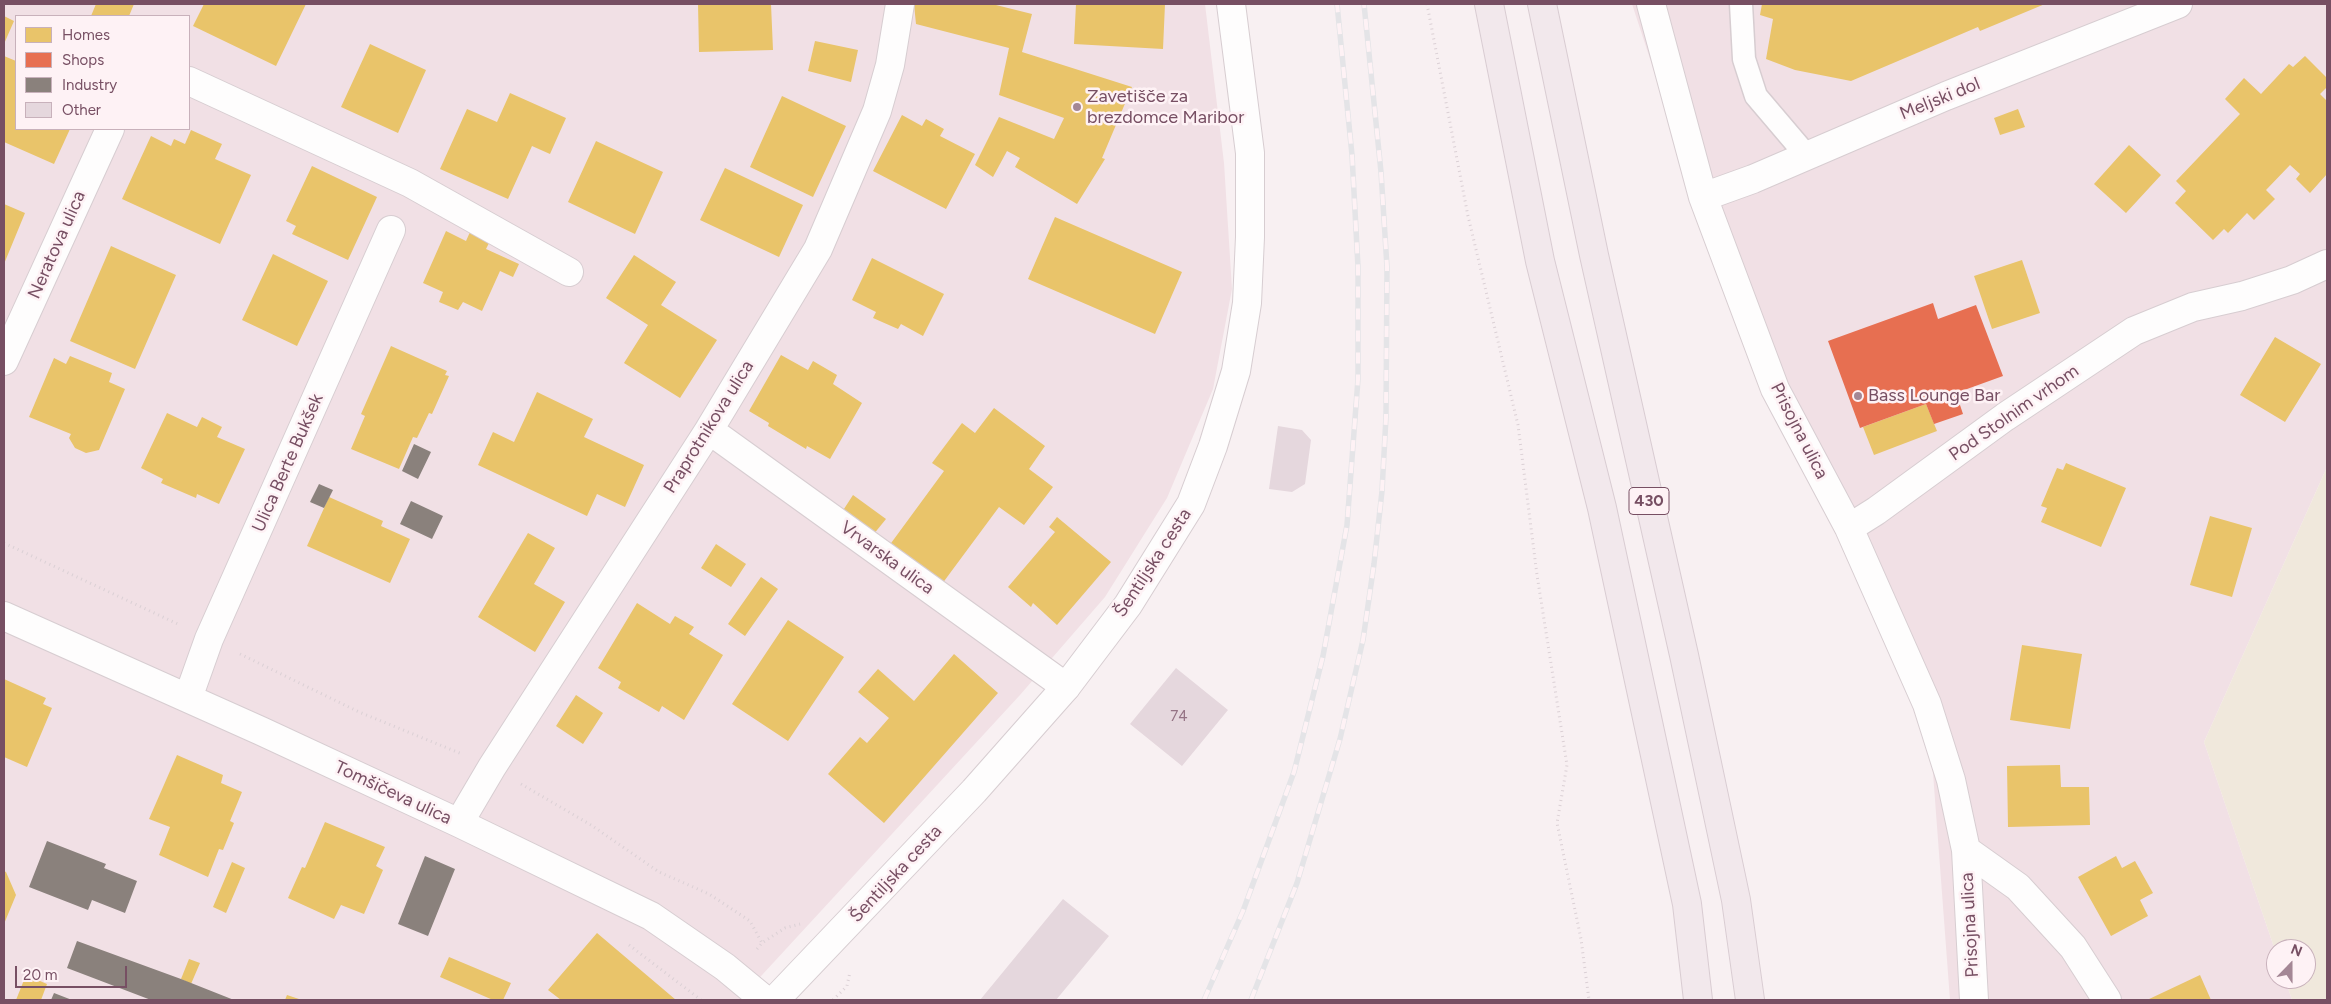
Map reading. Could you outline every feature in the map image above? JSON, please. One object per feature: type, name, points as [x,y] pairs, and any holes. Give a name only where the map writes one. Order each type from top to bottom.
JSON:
[{"type":"highway","name":"430","points":[[1489,4],[1540,261],[1602,508],[1687,904],[1698,1000]]},
{"type":"highway","name":"430","points":[[1542,4],[1594,255],[1682,645],[1736,900],[1750,1000]]},
{"type":"street","name":"Praprotnikova ulica","points":[[459,823],[492,767],[709,430],[818,250],[877,111],[890,65],[900,4]]},
{"type":"street","name":"Šentiljska cesta","points":[[775,1000],[970,796],[1066,687],[1128,605],[1191,504],[1214,446],[1236,371],[1247,303],[1250,237],[1250,153],[1231,4]]},
{"type":"street","name":"Prisojna ulica","points":[[1651,4],[1702,197],[1775,389],[1849,528],[1927,704],[1951,780],[1966,850],[1974,1000]]},
{"type":"street","name":"Meljski dol","points":[[1702,197],[1753,179],[1946,96],[2178,4]]},
{"type":"street","points":[[190,81],[410,183],[569,272]]},
{"type":"street","name":"Neratova ulica","points":[[4,361],[110,130]]},
{"type":"street","name":"Ulica Berte Bukšek","points":[[188,698],[209,639],[392,230]]},
{"type":"street","name":"Pod Stolnim vrhom","points":[[1849,528],[1876,511],[2005,417],[2134,331],[2193,307],[2242,296],[2292,280],[2327,264]]},
{"type":"street","name":"Vrvarska ulica","points":[[709,430],[1066,687]]},
{"type":"street","name":"Tomšičeva ulica","points":[[4,616],[188,698],[459,823],[651,916],[725,966],[766,1000]]},
{"type":"street","name":"Prisojna ulica","points":[[1966,850],[2018,887],[2073,946],[2106,1000]]},
{"type":"lane","points":[[1741,4],[1744,59],[1756,96],[1807,156]]},
{"type":"path","points":[[1427,4],[1468,216],[1518,425],[1537,575],[1567,765],[1557,822],[1582,939],[1589,1000]]},
{"type":"path","points":[[4,543],[359,712],[492,767],[591,825],[659,872],[717,900],[750,921],[762,943]]},
{"type":"path","points":[[753,953],[762,943],[785,928]]},
{"type":"path","points":[[627,944],[701,1000]]},
{"type":"path","points":[[833,1000],[847,986]]},
{"type":"shaded area","points":[[4,4],[1205,4],[1224,163],[1232,289],[1213,389],[1167,498],[1105,597],[1020,695],[739,1000],[4,1000]]},
{"type":"shaded area","points":[[1632,4],[2327,4],[2327,467],[2204,742],[2271,939],[2266,939],[2266,989],[2288,989],[2292,1000],[1950,1000],[1930,733],[1692,187]]},
{"type":"shaded area","points":[[2327,467],[2327,1000],[2292,1000],[2288,989],[2316,989],[2316,939],[2271,939],[2204,742]]},
{"type":"building: Homes","points":[[96,4],[134,4],[129,15],[91,15]]},
{"type":"building: Homes","points":[[204,4],[306,4],[276,66],[193,26]]},
{"type":"building: Homes","points":[[698,4],[771,4],[773,50],[699,52]]},
{"type":"building: Homes","points":[[914,4],[992,4],[1032,14],[1022,52],[1132,87],[1102,158],[1105,159],[1077,204],[1015,167],[1020,158],[1007,151],[993,177],[975,165],[999,117],[1054,139],[1064,118],[999,95],[1009,48],[916,24]]},
{"type":"building: Homes","points":[[1076,4],[1165,4],[1163,49],[1074,44]]},
{"type":"building: Homes","points":[[1762,4],[2045,4],[1980,31],[1978,27],[1851,81],[1795,70],[1766,59],[1773,19],[1760,15]]},
{"type":"building: Homes","points":[[4,16],[14,21],[4,44]]},
{"type":"building: Homes","points":[[815,41],[858,50],[851,82],[808,71]]},
{"type":"building: Homes","points":[[370,44],[426,70],[398,133],[341,107]]},
{"type":"building: Homes","points":[[4,56],[15,61],[15,130],[70,130],[54,164],[4,142]]},
{"type":"building: Homes","points":[[2305,56],[2327,78],[2327,87],[2320,94],[2327,101],[2327,174],[2310,193],[2296,179],[2300,174],[2290,165],[2266,190],[2275,199],[2254,220],[2247,213],[2228,233],[2224,229],[2213,240],[2175,203],[2186,191],[2176,181],[2240,114],[2225,99],[2244,78],[2261,94],[2289,64],[2293,67]]},
{"type":"building: Homes","points":[[510,93],[566,118],[550,154],[532,146],[508,199],[440,169],[467,109],[497,122]]},
{"type":"building: Homes","points":[[782,96],[846,126],[813,197],[750,167]]},
{"type":"building: Homes","points":[[2018,109],[2025,127],[2000,135],[1994,118]]},
{"type":"building: Homes","points":[[902,115],[922,126],[926,119],[944,129],[940,136],[975,154],[946,209],[873,171]]},
{"type":"building: Homes","points":[[191,130],[222,144],[215,159],[251,175],[220,244],[122,199],[151,136],[171,146],[174,139],[185,144]]},
{"type":"building: Homes","points":[[596,141],[663,172],[635,234],[568,202]]},
{"type":"building: Homes","points":[[2129,145],[2161,175],[2126,213],[2094,184]]},
{"type":"building: Homes","points":[[312,166],[377,197],[348,260],[292,234],[296,226],[286,221]]},
{"type":"building: Homes","points":[[725,168],[803,205],[779,257],[700,220]]},
{"type":"building: Homes","points":[[4,204],[25,213],[4,264]]},
{"type":"building: Homes","points":[[1055,217],[1182,272],[1155,334],[1028,279]]},
{"type":"building: Homes","points":[[446,231],[466,241],[470,232],[490,241],[486,249],[519,264],[513,277],[500,271],[482,311],[463,302],[458,310],[439,302],[443,292],[423,283]]},
{"type":"building: Homes","points":[[111,246],[176,275],[135,369],[70,341]]},
{"type":"building: Homes","points":[[273,254],[328,281],[297,346],[242,320]]},
{"type":"building: Homes","points":[[634,255],[676,282],[661,305],[717,340],[680,398],[624,363],[648,325],[606,298]]},
{"type":"building: Homes","points":[[872,258],[944,294],[923,336],[901,324],[898,329],[873,318],[876,312],[852,300]]},
{"type":"building: Homes","points":[[2022,260],[2040,313],[1992,329],[1974,276]]},
{"type":"building: Homes","points":[[2275,337],[2321,364],[2285,422],[2240,395]]},
{"type":"building: Homes","points":[[391,346],[447,371],[445,375],[449,376],[432,414],[429,413],[417,438],[413,437],[399,469],[351,449],[365,416],[361,414]]},
{"type":"building: Homes","points":[[781,355],[808,370],[813,361],[837,375],[833,384],[862,403],[830,459],[807,446],[806,449],[768,426],[769,423],[749,411]]},
{"type":"building: Homes","points":[[70,356],[112,373],[109,382],[125,389],[99,450],[86,453],[75,448],[69,438],[71,434],[29,417],[54,358],[66,364]]},
{"type":"building: Homes","points":[[537,392],[593,419],[584,437],[644,465],[625,507],[597,494],[587,516],[478,465],[493,432],[514,442]]},
{"type":"building: Homes","points":[[1926,404],[1937,431],[1874,455],[1863,427]]},
{"type":"building: Homes","points":[[994,408],[1045,446],[1029,469],[1053,487],[1024,525],[999,507],[939,588],[886,550],[944,471],[932,463],[962,423],[975,433]]},
{"type":"building: Homes","points":[[167,413],[197,427],[202,417],[222,427],[217,437],[245,449],[219,504],[197,494],[196,498],[161,483],[163,479],[141,468]]},
{"type":"building: Homes","points":[[2066,463],[2126,488],[2101,547],[2041,522],[2047,508],[2041,506],[2057,468],[2063,470]]},
{"type":"building: Homes","points":[[853,495],[886,519],[873,535],[842,512]]},
{"type":"building: Homes","points":[[329,497],[383,521],[381,526],[410,539],[390,583],[307,546]]},
{"type":"building: Homes","points":[[2210,516],[2252,528],[2232,597],[2190,585]]},
{"type":"building: Homes","points":[[1057,517],[1111,562],[1057,625],[1033,603],[1031,607],[1008,587],[1055,532],[1049,527]]},
{"type":"building: Homes","points":[[528,533],[555,548],[534,584],[565,602],[535,652],[478,617]]},
{"type":"building: Homes","points":[[716,544],[746,564],[731,587],[701,568]]},
{"type":"building: Homes","points":[[761,577],[778,589],[745,636],[728,624]]},
{"type":"building: Homes","points":[[637,603],[670,624],[675,616],[694,627],[689,634],[723,655],[684,720],[662,706],[659,712],[618,688],[621,682],[598,668]]},
{"type":"building: Homes","points":[[788,620],[844,657],[788,741],[732,704]]},
{"type":"building: Homes","points":[[2022,645],[2082,654],[2070,729],[2010,720]]},
{"type":"building: Homes","points":[[954,654],[998,693],[884,823],[828,774],[860,737],[867,743],[889,718],[858,692],[878,669],[914,701]]},
{"type":"building: Homes","points":[[4,679],[46,698],[43,704],[52,708],[27,767],[4,757]]},
{"type":"building: Homes","points":[[576,695],[603,713],[583,744],[556,726]]},
{"type":"building: Homes","points":[[177,755],[223,775],[221,783],[242,792],[230,821],[234,823],[223,850],[219,849],[208,877],[159,855],[170,827],[149,819]]},
{"type":"building: Homes","points":[[2060,765],[2061,787],[2089,787],[2090,825],[2008,827],[2007,766]]},
{"type":"building: Homes","points":[[325,822],[385,847],[376,866],[383,870],[364,914],[341,905],[334,919],[288,898],[302,867],[305,868]]},
{"type":"building: Homes","points":[[2116,856],[2122,868],[2135,861],[2153,893],[2140,900],[2148,916],[2111,936],[2078,877]]},
{"type":"building: Homes","points":[[232,862],[245,868],[226,913],[213,907]]},
{"type":"building: Homes","points":[[4,871],[16,895],[4,924]]},
{"type":"building: Homes","points":[[597,933],[676,1000],[561,1000],[548,990]]},
{"type":"building: Homes","points":[[449,957],[511,983],[503,1000],[493,1000],[440,977]]},
{"type":"building: Homes","points":[[189,959],[200,963],[191,984],[181,979]]},
{"type":"building: Homes","points":[[26,975],[47,984],[41,1000],[16,1000]]},
{"type":"building: Homes","points":[[2200,975],[2211,1000],[2147,1000]]},
{"type":"building: Homes","points":[[287,995],[302,1000],[285,1000]]},
{"type":"building: Shops","points":[[1933,303],[1938,319],[1976,305],[2003,376],[1956,393],[1963,414],[1934,424],[1926,404],[1860,428],[1828,341]]},
{"type":"building: Industry","points":[[414,444],[431,452],[418,479],[402,471]]},
{"type":"building: Industry","points":[[319,484],[333,490],[324,508],[310,502]]},
{"type":"building: Industry","points":[[411,501],[443,516],[432,539],[400,524]]},
{"type":"building: Industry","points":[[47,841],[106,864],[104,868],[137,881],[125,913],[92,900],[88,910],[29,887]]},
{"type":"building: Industry","points":[[425,856],[455,869],[428,936],[398,924]]},
{"type":"building: Industry","points":[[77,941],[234,1000],[151,1000],[67,968]]},
{"type":"building: Industry","points":[[54,993],[72,1000],[51,1000]]},
{"type":"building: Other","points":[[1278,426],[1302,430],[1311,440],[1305,484],[1292,492],[1269,489]]},
{"type":"building: Other","points":[[1176,668],[1228,710],[1182,766],[1130,724]]},
{"type":"building: Other","points":[[1063,899],[1109,936],[1056,1000],[980,1000]]},
{"type":"railway","points":[[1204,1000],[1243,911],[1294,772],[1323,656],[1347,525],[1358,379],[1358,267],[1352,155],[1337,4]]},
{"type":"railway","points":[[1251,1000],[1297,883],[1340,739],[1363,640],[1374,564],[1382,491],[1386,417],[1387,267],[1381,172],[1364,4]]},
{"type":"place","name":"Zavetišče za brezdomce Maribor","points":[[1077,107]]},
{"type":"place","name":"Bass Lounge Bar","points":[[1858,396]]}]
